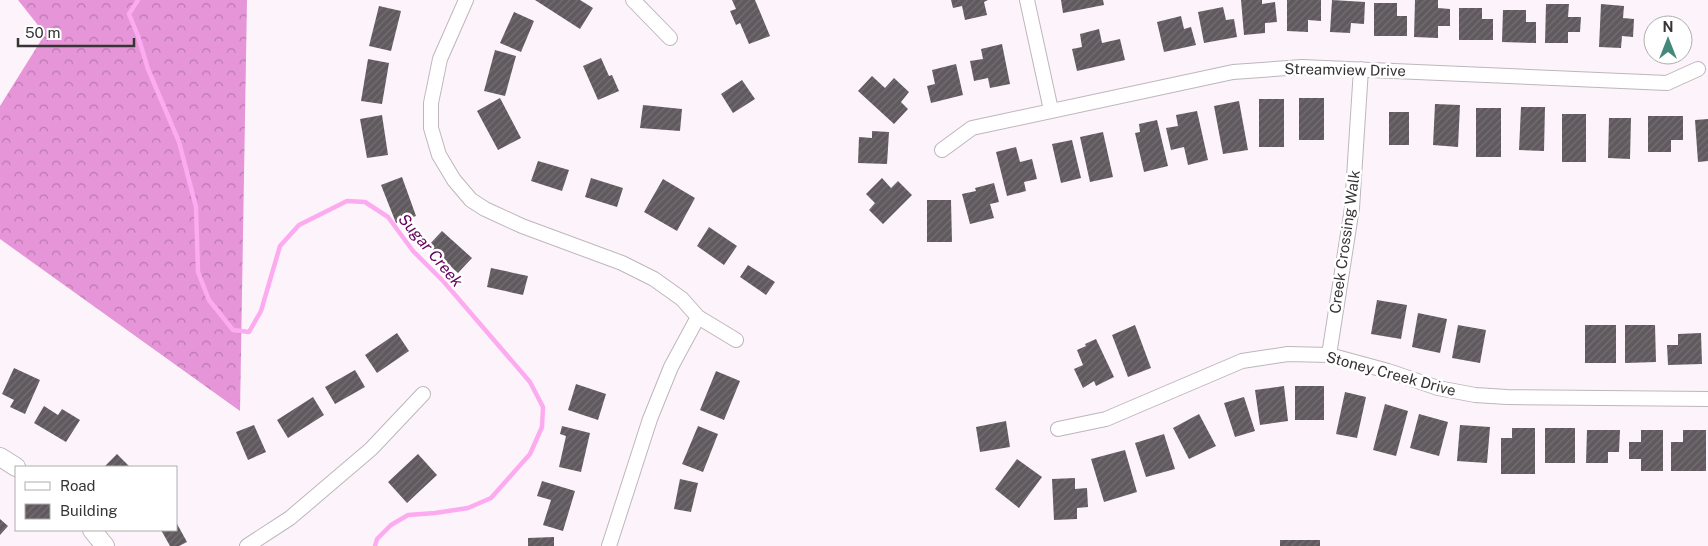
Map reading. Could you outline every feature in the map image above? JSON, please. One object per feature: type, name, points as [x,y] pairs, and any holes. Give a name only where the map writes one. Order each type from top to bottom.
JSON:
[{"type":"street","points":[[466,0],[440,59],[431,103],[431,128],[438,154],[454,180],[471,200],[485,209],[522,226],[622,263],[654,279],[682,299],[698,317],[736,340]]},
{"type":"street","points":[[633,0],[670,38]]},
{"type":"street","points":[[1026,0],[1051,110]]},
{"type":"street","name":"Streamview Drive","points":[[942,150],[972,128],[1233,72],[1302,67],[1667,82],[1698,69]]},
{"type":"street","name":"Creek Crossing Walk","points":[[1329,355],[1352,208],[1361,69]]},
{"type":"street","points":[[609,546],[650,419],[671,367],[698,317]]},
{"type":"street","name":"Stoney Creek Drive","points":[[1058,429],[1106,419],[1242,361],[1288,354],[1329,355],[1388,371],[1438,388],[1475,395],[1708,399]]},
{"type":"street","points":[[247,546],[298,512],[371,449],[422,394]]},
{"type":"street","points":[[0,457],[15,466]]},
{"type":"street","points":[[93,531],[105,546]]},
{"type":"green space","points":[[18,0],[247,0],[240,411],[0,239],[0,106],[45,34]]},
{"type":"building","points":[[535,0],[580,0],[593,8],[580,29]]},
{"type":"building","points":[[732,0],[755,0],[770,36],[749,44],[740,23],[736,25],[730,11],[736,9]]},
{"type":"building","points":[[951,0],[988,0],[984,2],[987,15],[965,20],[962,6],[953,8]]},
{"type":"building","points":[[1061,0],[1103,0],[1104,5],[1063,13]]},
{"type":"building","points":[[1241,0],[1262,0],[1262,4],[1275,2],[1277,22],[1265,23],[1265,33],[1244,35]]},
{"type":"building","points":[[1287,0],[1321,0],[1321,21],[1308,20],[1308,32],[1287,31]]},
{"type":"building","points":[[1332,0],[1365,2],[1364,24],[1351,23],[1350,33],[1330,32]]},
{"type":"building","points":[[1415,0],[1438,0],[1438,8],[1450,9],[1450,26],[1438,26],[1438,38],[1414,37]]},
{"type":"building","points":[[1374,3],[1397,3],[1397,16],[1407,16],[1407,36],[1374,36]]},
{"type":"building","points":[[1546,4],[1569,4],[1568,17],[1581,17],[1580,32],[1568,32],[1568,43],[1545,43]]},
{"type":"building","points":[[1601,4],[1624,6],[1623,18],[1634,19],[1633,37],[1622,36],[1621,48],[1599,47]]},
{"type":"building","points":[[379,6],[401,11],[391,51],[369,46]]},
{"type":"building","points":[[1223,7],[1226,20],[1234,19],[1237,37],[1204,43],[1198,12]]},
{"type":"building","points":[[1459,8],[1482,8],[1482,19],[1493,19],[1493,40],[1459,40]]},
{"type":"building","points":[[1503,10],[1526,10],[1526,22],[1536,22],[1536,43],[1502,42]]},
{"type":"building","points":[[514,12],[534,21],[521,52],[500,43]]},
{"type":"building","points":[[1181,16],[1184,29],[1191,27],[1196,45],[1164,52],[1157,22]]},
{"type":"building","points":[[1099,29],[1102,43],[1120,39],[1125,60],[1077,71],[1072,49],[1082,47],[1080,34]]},
{"type":"building","points":[[1002,44],[1010,84],[990,88],[988,78],[974,81],[970,61],[983,59],[981,49]]},
{"type":"building","points":[[495,50],[516,56],[505,96],[484,91]]},
{"type":"building","points":[[601,58],[609,76],[612,75],[619,91],[598,100],[583,66]]},
{"type":"building","points":[[368,59],[389,63],[382,104],[361,101]]},
{"type":"building","points":[[956,64],[963,95],[931,103],[927,86],[935,84],[932,70]]},
{"type":"building","points":[[872,76],[885,88],[894,78],[909,92],[901,102],[908,109],[894,124],[858,91]]},
{"type":"building","points":[[742,80],[755,99],[733,113],[721,94]]},
{"type":"building","points":[[500,98],[521,138],[498,150],[477,111]]},
{"type":"building","points":[[1299,98],[1324,98],[1324,140],[1299,140]]},
{"type":"building","points":[[1259,99],[1284,99],[1284,147],[1259,147]]},
{"type":"building","points":[[1239,101],[1248,150],[1223,154],[1214,106]]},
{"type":"building","points":[[1435,104],[1460,105],[1458,147],[1433,145]]},
{"type":"building","points":[[643,105],[682,109],[680,131],[640,128]]},
{"type":"building","points":[[1521,107],[1545,107],[1544,151],[1519,150]]},
{"type":"building","points":[[1476,108],[1501,108],[1501,157],[1476,157]]},
{"type":"building","points":[[1197,111],[1208,160],[1188,165],[1184,147],[1171,150],[1166,128],[1178,126],[1176,115]]},
{"type":"building","points":[[1389,112],[1409,112],[1409,145],[1389,145]]},
{"type":"building","points":[[1562,114],[1586,114],[1586,162],[1562,162]]},
{"type":"building","points":[[382,115],[388,155],[367,158],[360,119]]},
{"type":"building","points":[[1648,116],[1683,116],[1683,140],[1671,140],[1671,152],[1648,152]]},
{"type":"building","points":[[1609,118],[1631,118],[1630,159],[1608,158]]},
{"type":"building","points":[[1708,119],[1708,161],[1698,162],[1695,120]]},
{"type":"building","points":[[1157,120],[1168,166],[1144,172],[1135,133],[1140,132],[1139,124]]},
{"type":"building","points":[[872,131],[889,132],[887,164],[858,163],[859,137],[872,138]]},
{"type":"building","points":[[1103,132],[1113,177],[1090,182],[1080,137]]},
{"type":"building","points":[[1072,140],[1081,178],[1061,183],[1052,144]]},
{"type":"building","points":[[1016,147],[1020,162],[1032,159],[1037,179],[1024,182],[1026,191],[1007,196],[996,152]]},
{"type":"building","points":[[538,161],[569,170],[562,191],[531,181]]},
{"type":"building","points":[[402,177],[416,216],[396,223],[381,185]]},
{"type":"building","points":[[591,178],[623,188],[617,207],[585,197]]},
{"type":"building","points":[[882,178],[891,188],[898,181],[912,195],[883,224],[869,210],[875,203],[866,194]]},
{"type":"building","points":[[663,179],[695,198],[677,231],[644,212]]},
{"type":"building","points":[[994,183],[999,202],[990,204],[994,218],[970,224],[962,194],[976,191],[975,188]]},
{"type":"building","points":[[927,200],[951,200],[952,242],[927,242]]},
{"type":"building","points":[[709,227],[737,246],[724,265],[697,246]]},
{"type":"building","points":[[442,231],[472,258],[458,273],[428,246]]},
{"type":"building","points":[[748,265],[775,282],[766,295],[740,277]]},
{"type":"building","points":[[491,268],[528,276],[523,295],[487,287]]},
{"type":"building","points":[[1377,300],[1407,305],[1401,339],[1371,334]]},
{"type":"building","points":[[1418,313],[1447,319],[1440,353],[1412,347]]},
{"type":"building","points":[[1135,325],[1151,368],[1128,377],[1112,335]]},
{"type":"building","points":[[1458,325],[1486,330],[1480,363],[1452,358]]},
{"type":"building","points":[[1585,325],[1616,325],[1616,363],[1585,363]]},
{"type":"building","points":[[1625,325],[1655,325],[1656,362],[1625,363]]},
{"type":"building","points":[[397,333],[409,351],[377,373],[365,355]]},
{"type":"building","points":[[1701,333],[1702,364],[1668,365],[1667,345],[1678,345],[1678,334]]},
{"type":"building","points":[[1096,339],[1114,377],[1096,386],[1094,381],[1083,388],[1074,369],[1083,365],[1077,350]]},
{"type":"building","points":[[14,368],[40,380],[25,414],[10,407],[14,400],[2,394]]},
{"type":"building","points":[[355,370],[365,387],[335,404],[325,387]]},
{"type":"building","points":[[716,371],[740,381],[724,420],[700,410]]},
{"type":"building","points":[[576,384],[606,394],[598,420],[568,410]]},
{"type":"building","points":[[1284,386],[1288,421],[1260,425],[1255,390]]},
{"type":"building","points":[[1295,386],[1324,386],[1324,420],[1295,420]]},
{"type":"building","points":[[1345,392],[1366,397],[1357,438],[1336,434]]},
{"type":"building","points":[[313,397],[324,415],[288,438],[277,420]]},
{"type":"building","points":[[1244,397],[1255,431],[1235,437],[1224,403]]},
{"type":"building","points":[[1385,404],[1408,411],[1396,456],[1373,450]]},
{"type":"building","points":[[44,406],[58,415],[62,409],[80,420],[66,442],[34,423]]},
{"type":"building","points":[[1199,414],[1216,446],[1189,459],[1173,428]]},
{"type":"building","points":[[1419,414],[1448,422],[1439,456],[1410,448]]},
{"type":"building","points":[[1006,421],[1010,447],[980,452],[976,427]]},
{"type":"building","points":[[254,425],[266,452],[248,460],[236,432]]},
{"type":"building","points":[[1460,425],[1490,427],[1487,463],[1457,461]]},
{"type":"building","points":[[562,426],[590,433],[581,472],[559,467],[566,436],[560,434]]},
{"type":"building","points":[[698,426],[718,434],[703,472],[682,464]]},
{"type":"building","points":[[1512,428],[1535,428],[1535,474],[1501,474],[1501,438],[1512,438]]},
{"type":"building","points":[[1545,428],[1575,428],[1575,463],[1545,463]]},
{"type":"building","points":[[1587,430],[1620,430],[1619,452],[1608,452],[1608,463],[1586,463]]},
{"type":"building","points":[[1641,430],[1663,430],[1663,471],[1641,471],[1641,459],[1629,459],[1629,442],[1641,442]]},
{"type":"building","points":[[1683,430],[1706,430],[1706,471],[1671,471],[1671,442],[1683,442]]},
{"type":"building","points":[[1164,434],[1175,469],[1146,477],[1135,443]]},
{"type":"building","points":[[1125,450],[1137,492],[1104,502],[1091,459]]},
{"type":"building","points":[[117,454],[129,466],[105,466]]},
{"type":"building","points":[[418,454],[437,475],[407,503],[388,482]]},
{"type":"building","points":[[1017,459],[1042,477],[1019,508],[995,489]]},
{"type":"building","points":[[1075,478],[1075,489],[1087,488],[1088,507],[1077,508],[1077,519],[1054,520],[1052,479]]},
{"type":"building","points":[[680,479],[698,483],[691,512],[674,509]]},
{"type":"building","points":[[542,481],[575,491],[563,531],[543,525],[551,500],[537,496]]},
{"type":"building","points":[[0,519],[8,526],[0,535]]},
{"type":"building","points":[[178,526],[187,542],[179,546],[170,546],[162,531],[178,531]]},
{"type":"building","points":[[554,537],[554,546],[528,546],[528,538]]},
{"type":"building","points":[[1280,540],[1320,540],[1320,546],[1280,546]]},
{"type":"waterway","name":"Sugar Creek","points":[[138,0],[129,14],[148,69],[179,142],[196,207],[198,272],[209,300],[233,330],[249,332],[261,311],[280,246],[299,225],[347,201],[365,202],[388,217],[413,251],[444,282],[530,382],[543,407],[542,427],[530,454],[491,498],[468,508],[408,515],[391,525],[377,539],[375,546]]}]
